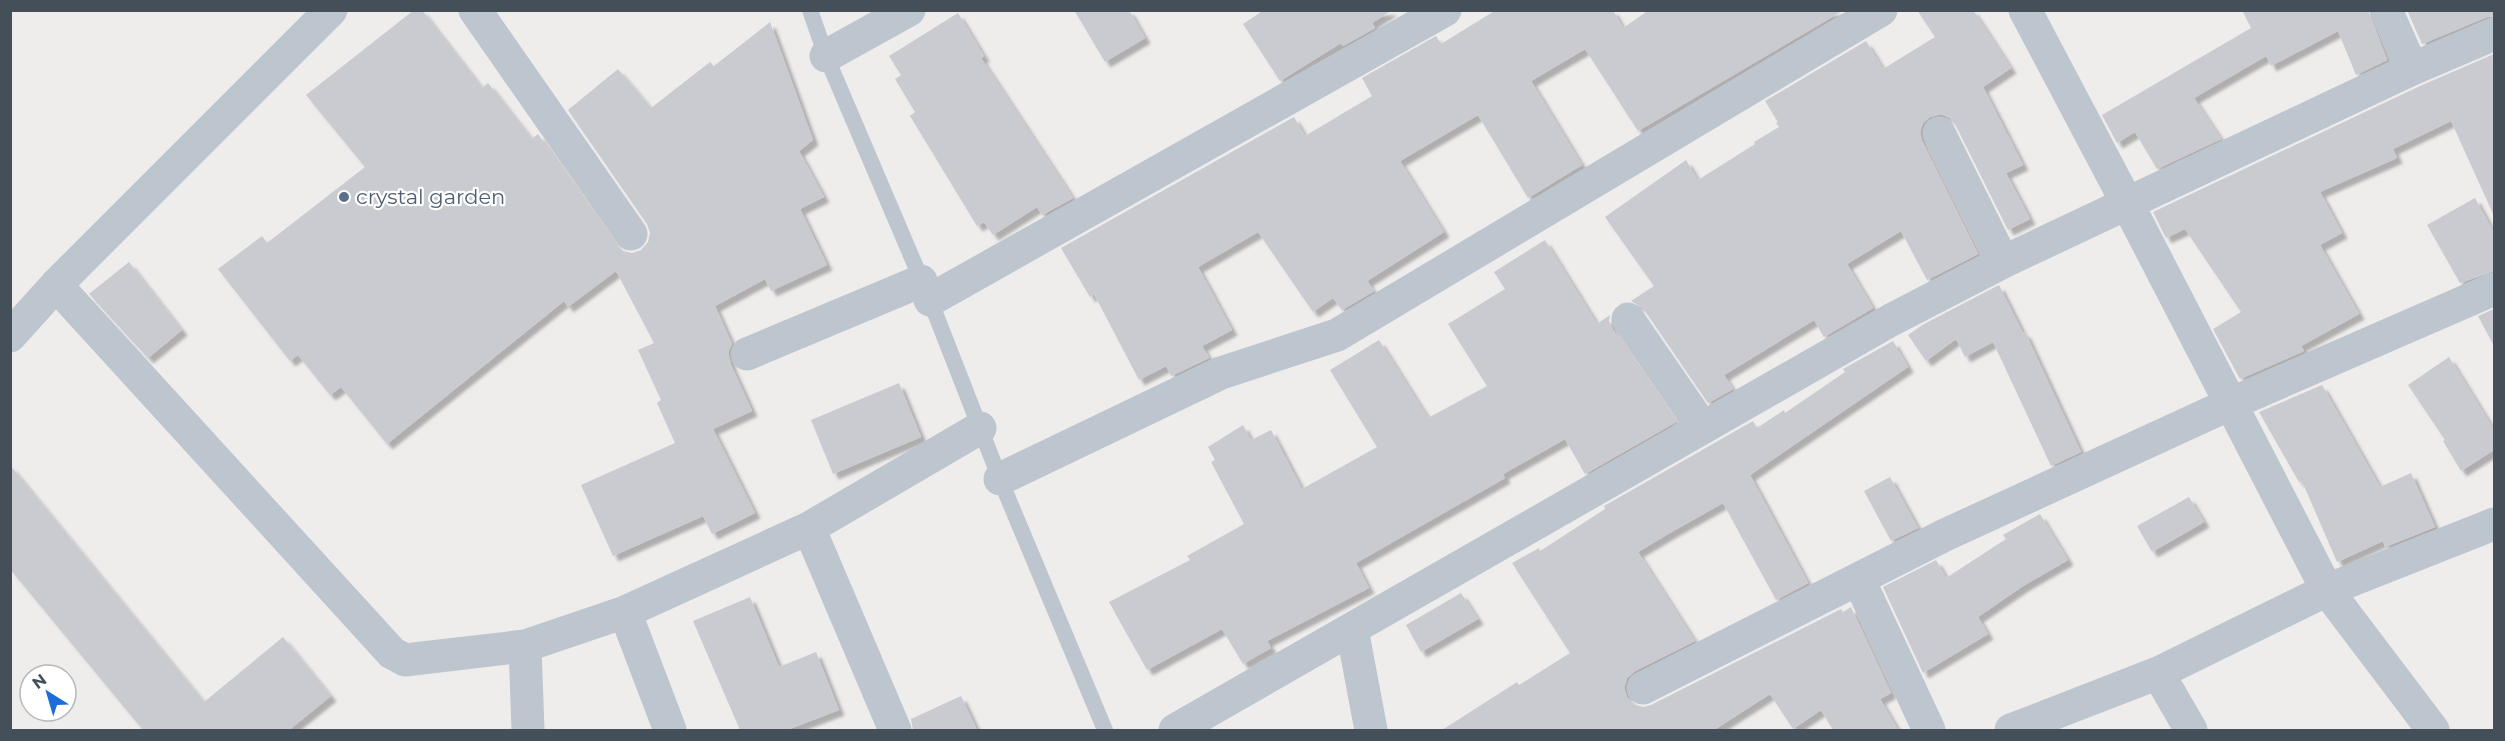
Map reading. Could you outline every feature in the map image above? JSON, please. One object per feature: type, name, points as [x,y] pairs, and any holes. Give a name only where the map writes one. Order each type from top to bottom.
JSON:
[{"type":"street","points":[[10,336],[56,285],[331,10]]},
{"type":"street","points":[[475,10],[631,234]]},
{"type":"street","points":[[826,56],[909,10]]},
{"type":"street","points":[[747,354],[926,290],[1445,10]]},
{"type":"street","points":[[1000,478],[1221,373],[1337,335],[1881,10]]},
{"type":"street","points":[[2025,10],[2327,590],[2433,730]]},
{"type":"street","points":[[2386,10],[2412,69]]},
{"type":"street","points":[[1175,730],[1891,320],[2003,262],[2127,203],[2412,69],[2494,34]]},
{"type":"street","points":[[1939,133],[2003,262]]},
{"type":"street","points":[[56,285],[392,653],[405,660],[525,646],[625,612],[809,528],[980,428]]},
{"type":"street","points":[[1643,688],[1945,535],[2230,404],[2494,290]]},
{"type":"street","points":[[1628,319],[1703,428]]},
{"type":"street","points":[[2011,730],[2158,673],[2327,590],[2494,524]]},
{"type":"street","points":[[809,528],[896,730]]},
{"type":"street","points":[[1859,580],[1929,730]]},
{"type":"street","points":[[625,612],[670,730]]},
{"type":"street","points":[[1352,629],[1371,730]]},
{"type":"street","points":[[525,646],[528,730]]},
{"type":"street","points":[[2158,673],[2191,730]]},
{"type":"lane","points":[[810,10],[826,56],[926,290],[1000,478],[1105,730]]},
{"type":"building","points":[[414,10],[422,10],[482,88],[488,83],[532,139],[538,134],[616,245],[623,251],[632,253],[641,250],[648,242],[650,233],[647,224],[568,110],[618,69],[651,108],[710,62],[714,66],[770,22],[813,140],[799,151],[824,197],[800,209],[827,265],[771,291],[765,279],[715,306],[732,344],[728,352],[731,365],[752,411],[713,429],[755,513],[712,534],[703,516],[613,556],[581,485],[675,443],[657,403],[661,400],[638,350],[654,343],[616,271],[568,307],[564,301],[387,444],[341,387],[330,395],[298,355],[290,361],[218,269],[262,236],[267,243],[365,167],[306,95]]},
{"type":"building","points":[[1074,10],[1129,10],[1145,38],[1105,62]]},
{"type":"building","points":[[1264,10],[1392,10],[1372,23],[1375,28],[1343,46],[1341,43],[1280,81],[1243,24]]},
{"type":"building","points":[[1496,10],[1613,10],[1623,28],[1649,10],[1844,10],[1638,131],[1585,49],[1531,81],[1582,165],[1528,198],[1478,115],[1400,161],[1444,232],[1367,281],[1374,291],[1342,310],[1333,298],[1313,312],[1258,232],[1198,267],[1232,330],[1202,346],[1209,358],[1171,376],[1166,366],[1139,380],[1094,294],[1090,297],[1061,248],[1294,117],[1305,136],[1372,96],[1362,78],[1436,36],[1441,44]]},
{"type":"building","points":[[1917,10],[1973,10],[2011,68],[1983,87],[2023,165],[2006,173],[2030,219],[2008,230],[1955,124],[1950,118],[1941,114],[1930,117],[1923,123],[1920,132],[1922,141],[1978,254],[1927,280],[1901,231],[1847,264],[1873,308],[1824,337],[1814,320],[1724,375],[1733,389],[1708,403],[1643,308],[1631,301],[1654,286],[1605,217],[1686,160],[1698,180],[1755,144],[1754,142],[1779,127],[1765,101],[1866,41],[1883,69],[1935,37]]},
{"type":"building","points":[[2242,10],[2368,10],[2387,60],[2356,75],[2338,31],[2271,66],[2266,56],[2194,98],[2221,139],[2157,169],[2135,132],[2117,143],[2102,115],[2251,28]]},
{"type":"building","points":[[2407,10],[2494,10],[2494,16],[2422,44]]},
{"type":"building","points":[[958,13],[984,56],[981,58],[1073,198],[1042,215],[1037,207],[993,235],[984,222],[977,226],[910,116],[915,112],[895,79],[901,75],[889,56]]},
{"type":"building","points":[[2494,54],[2494,216],[2451,121],[2393,149],[2397,158],[2320,192],[2342,233],[2320,245],[2359,314],[2301,346],[2304,351],[2240,379],[2213,329],[2241,312],[2185,229],[2166,238],[2153,212],[2420,86]]},
{"type":"building","points":[[2475,198],[2494,233],[2494,271],[2460,283],[2427,225]]},
{"type":"building","points":[[1545,240],[1597,324],[1610,315],[1609,321],[1613,330],[1676,422],[1585,474],[1565,439],[1503,474],[1505,478],[1356,563],[1369,588],[1267,641],[1271,648],[1243,664],[1222,629],[1147,670],[1109,602],[1190,560],[1187,556],[1244,524],[1211,462],[1215,460],[1208,447],[1243,425],[1251,440],[1271,430],[1302,489],[1377,447],[1330,370],[1379,340],[1428,418],[1487,386],[1448,324],[1505,289],[1494,272]]},
{"type":"building","points":[[129,262],[182,330],[148,358],[89,294]]},
{"type":"building","points":[[1999,285],[2023,333],[2025,332],[2081,452],[2051,466],[1993,342],[1965,357],[1956,339],[1926,361],[1908,335],[1924,324]]},
{"type":"building","points":[[2494,309],[2494,346],[2478,316]]},
{"type":"building","points":[[1893,341],[1908,367],[1750,475],[1808,583],[1776,600],[1723,503],[1668,534],[1638,552],[1695,641],[1635,671],[1627,678],[1624,688],[1633,704],[1643,707],[1651,705],[1841,609],[1843,612],[1851,607],[1891,693],[1880,699],[1898,730],[1833,730],[1821,710],[1793,729],[1770,694],[1714,730],[1442,730],[1517,682],[1519,685],[1570,653],[1512,563],[1539,548],[1540,551],[1605,509],[1604,506],[1753,421],[1757,428],[1784,410],[1785,413],[1845,372],[1843,369]]},
{"type":"building","points":[[2449,357],[2494,430],[2494,450],[2461,471],[2443,441],[2445,440],[2408,385]]},
{"type":"building","points":[[899,383],[921,437],[833,474],[811,420]]},
{"type":"building","points":[[2322,385],[2380,487],[2411,473],[2435,527],[2385,547],[2383,541],[2337,562],[2302,481],[2299,482],[2259,412]]},
{"type":"building","points":[[10,465],[204,702],[283,637],[331,696],[289,730],[143,730],[10,569]]},
{"type":"building","points":[[1890,477],[1918,528],[1891,541],[1864,491]]},
{"type":"building","points":[[2189,497],[2204,522],[2152,552],[2137,526]]},
{"type":"building","points":[[2040,514],[2068,560],[2023,586],[1978,617],[1988,634],[1923,673],[1883,587],[1936,560],[1946,578],[2006,539],[2003,535]]},
{"type":"building","points":[[1461,593],[1478,619],[1421,652],[1406,625]]},
{"type":"building","points":[[750,597],[779,667],[816,652],[839,710],[787,730],[740,730],[693,621]]},
{"type":"building","points":[[961,696],[977,730],[913,730],[911,719]]},
{"type":"place","name":"crystal garden","points":[[344,197]]}]
